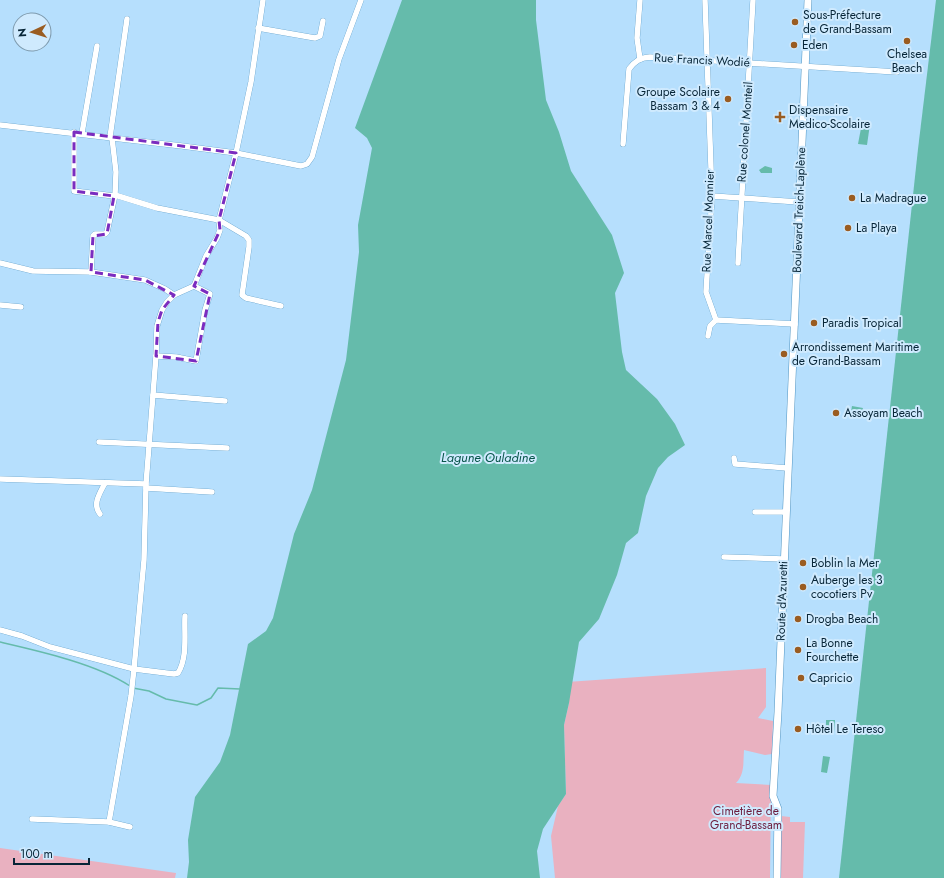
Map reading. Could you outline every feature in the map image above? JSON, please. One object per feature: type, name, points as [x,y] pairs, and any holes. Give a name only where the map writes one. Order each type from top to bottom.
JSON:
[{"type":"street","points":[[109,822],[131,696],[134,669],[144,560],[146,486],[158,322],[162,310],[174,296],[194,286],[206,256],[220,230],[218,220],[236,153],[251,82],[263,0]]},
{"type":"street","points":[[0,125],[74,132],[236,153],[288,165],[301,166],[307,164],[314,150],[339,59],[361,0]]},
{"type":"street","points":[[640,0],[637,38],[640,59]]},
{"type":"street","name":"Rue Marcel Monnier","points":[[705,0],[712,196],[706,292],[716,320]]},
{"type":"street","name":"Rue colonel Monteil","points":[[738,263],[753,0]]},
{"type":"street","name":"Boulevard Treich-Laplène","points":[[795,324],[808,0]]},
{"type":"street","points":[[91,272],[93,236],[95,234],[105,234],[107,232],[115,196],[116,172],[111,137],[127,19]]},
{"type":"street","points":[[258,28],[315,38],[320,36],[323,21]]},
{"type":"street","points":[[82,133],[96,46]]},
{"type":"street","name":"Rue Francis Wodié","points":[[623,144],[627,78],[629,69],[640,59],[650,57],[897,72]]},
{"type":"street","points":[[74,132],[74,191],[115,196],[157,208],[218,220],[243,234],[249,240],[242,295],[246,298],[281,306]]},
{"type":"street","points":[[712,196],[799,202]]},
{"type":"street","points":[[0,263],[33,271],[91,272],[145,280],[165,288],[174,296]]},
{"type":"street","points":[[156,356],[176,357],[196,361],[205,310],[210,294],[194,286]]},
{"type":"street","points":[[0,305],[22,307]]},
{"type":"street","points":[[708,336],[710,326],[716,320],[795,324]]},
{"type":"street","name":"Route d'Azuretti","points":[[777,878],[778,809],[773,796],[773,783],[778,712],[785,512],[795,324]]},
{"type":"street","points":[[153,396],[225,401]]},
{"type":"street","points":[[99,442],[227,448]]},
{"type":"street","points":[[734,458],[735,464],[787,468]]},
{"type":"street","points":[[0,479],[105,483],[212,492]]},
{"type":"street","points":[[100,514],[96,510],[95,504],[105,483]]},
{"type":"street","points":[[755,512],[785,512]]},
{"type":"street","points":[[724,557],[783,559]]},
{"type":"street","points":[[0,630],[22,636],[50,647],[134,669],[178,673],[181,668],[184,655],[185,616]]},
{"type":"street","points":[[32,819],[109,822],[130,827]]},
{"type":"highlighted area","points":[[74,132],[236,153],[219,220],[220,230],[194,286],[210,294],[196,361],[156,356],[158,322],[162,310],[174,295],[145,280],[91,272],[93,236],[107,234],[114,196],[74,191]]},
{"type":"green space","name":"Cimetière de Grand-Bassam","points":[[766,668],[766,707],[758,718],[773,721],[772,754],[765,755],[744,750],[742,772],[736,783],[771,785],[770,878],[555,878],[551,836],[558,806],[566,794],[564,725],[569,703],[567,682]]},
{"type":"green space","points":[[781,816],[790,817],[790,822],[805,822],[803,878],[780,878]]},
{"type":"green space","points":[[0,848],[176,873],[175,878],[0,878]]},
{"type":"water","name":"Lagune Ouladine","points":[[402,0],[536,0],[536,20],[546,100],[559,132],[571,171],[612,235],[624,273],[615,293],[622,352],[626,370],[657,399],[675,424],[685,445],[668,457],[658,468],[646,496],[638,533],[626,543],[617,575],[599,619],[579,642],[564,725],[566,794],[543,829],[537,851],[540,878],[187,878],[189,862],[188,840],[195,797],[220,762],[230,735],[248,644],[266,631],[273,618],[294,534],[312,490],[346,360],[359,252],[358,225],[372,148],[367,138],[355,128]]},
{"type":"water","points":[[936,0],[944,0],[944,878],[839,878],[918,149]]},
{"type":"water","points":[[862,123],[870,124],[867,145],[858,144]]},
{"type":"water","points":[[765,166],[772,168],[772,173],[761,173],[759,170]]},
{"type":"water","points":[[852,406],[863,408],[861,414],[851,412]]},
{"type":"water","points":[[826,720],[835,720],[834,733],[826,732]]},
{"type":"water","points":[[823,756],[830,757],[827,773],[821,772]]},
{"type":"waterway","points":[[0,642],[50,654],[85,665],[117,678],[130,686]]},
{"type":"waterway","points":[[133,688],[149,691],[166,699],[197,705],[211,698],[218,688],[240,689]]},
{"type":"place","name":"Sous-Préfecture de Grand-Bassam","points":[[795,22]]},
{"type":"place","name":"Chelsea Beach","points":[[907,41]]},
{"type":"place","name":"Eden","points":[[794,45]]},
{"type":"place","name":"Groupe Scolaire Bassam 3 & 4","points":[[728,99]]},
{"type":"place","name":"Dispensaire Medico-Scolaire","points":[[780,117]]},
{"type":"place","name":"La Madrague","points":[[852,198]]},
{"type":"place","name":"La Playa","points":[[848,228]]},
{"type":"place","name":"Paradis Tropical","points":[[814,323]]},
{"type":"place","name":"Arrondissement Maritime de Grand-Bassam","points":[[784,354]]},
{"type":"place","name":"Assoyam Beach","points":[[836,413]]},
{"type":"place","name":"Boblin la Mer","points":[[803,563]]},
{"type":"place","name":"Auberge les 3 cocotiers Pv","points":[[803,587]]},
{"type":"place","name":"Drogba Beach","points":[[798,619]]},
{"type":"place","name":"La Bonne Fourchette","points":[[798,650]]},
{"type":"place","name":"Capricio","points":[[801,678]]},
{"type":"place","name":"Hôtel Le Tereso","points":[[798,729]]}]
